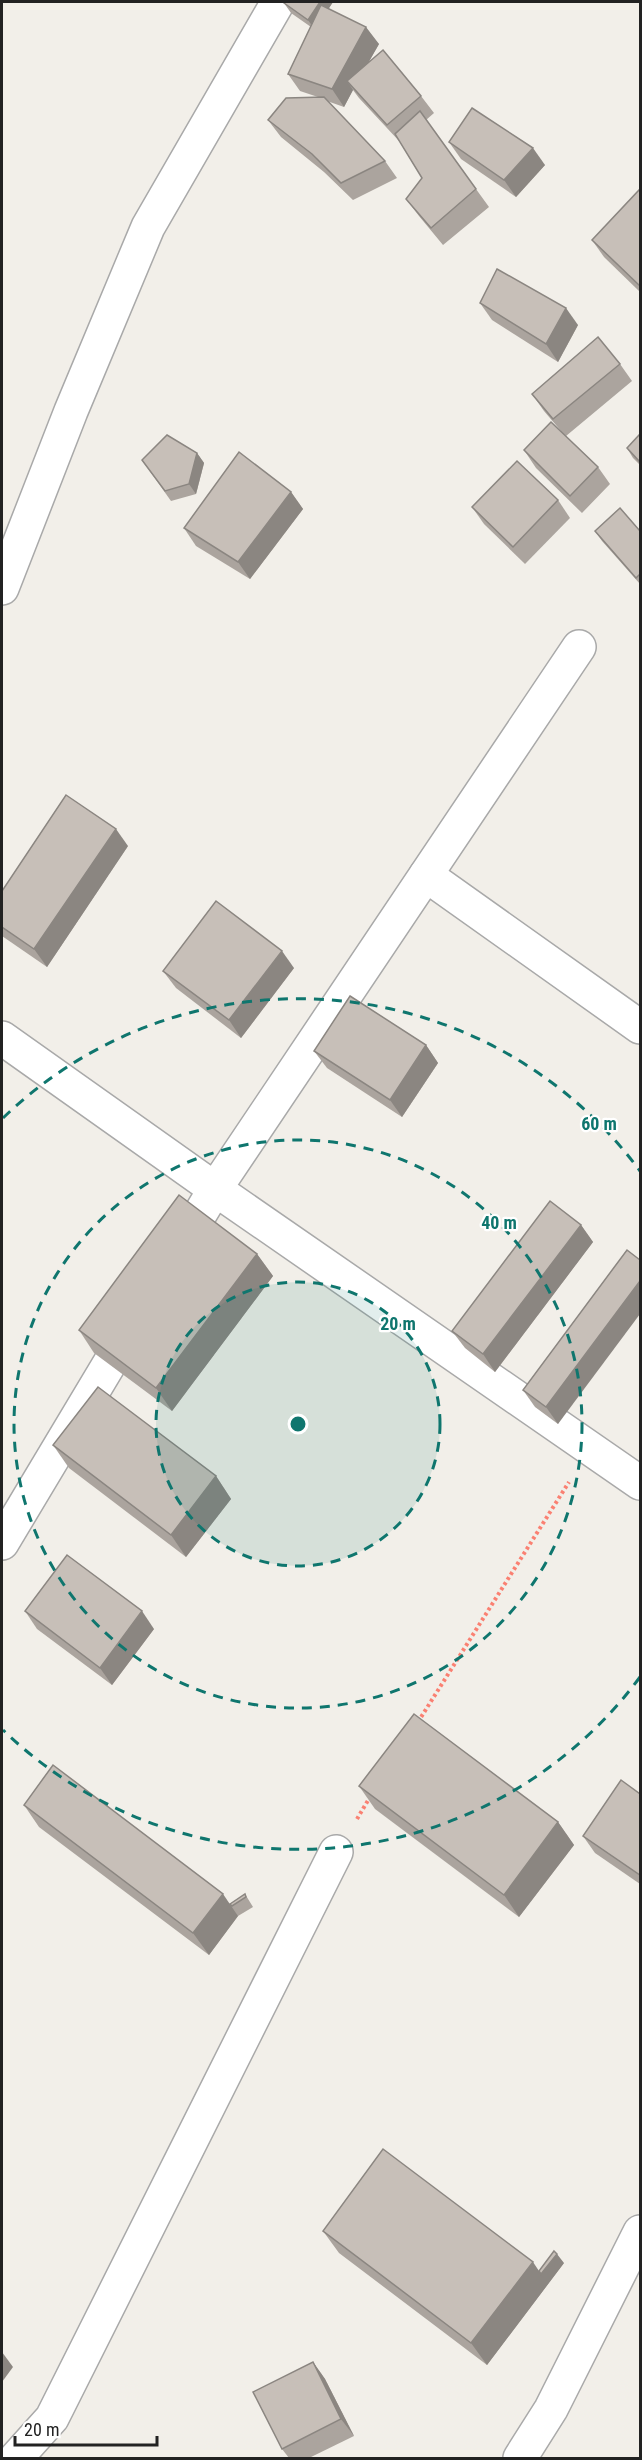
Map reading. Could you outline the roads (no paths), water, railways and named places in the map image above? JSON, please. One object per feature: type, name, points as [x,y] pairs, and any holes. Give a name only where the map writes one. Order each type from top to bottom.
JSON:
[{"type":"street","points":[[2,588],[70,411],[148,228],[278,2]]},
{"type":"street","points":[[166,1270],[215,1189],[579,647]]},
{"type":"street","points":[[426,875],[640,1027]]},
{"type":"street","points":[[2,1038],[215,1189],[640,1483]]},
{"type":"street","points":[[2,1543],[148,1300]]},
{"type":"street","points":[[16,2458],[52,2418],[336,1852]]},
{"type":"street","points":[[520,2458],[551,2409],[640,2232]]}]
